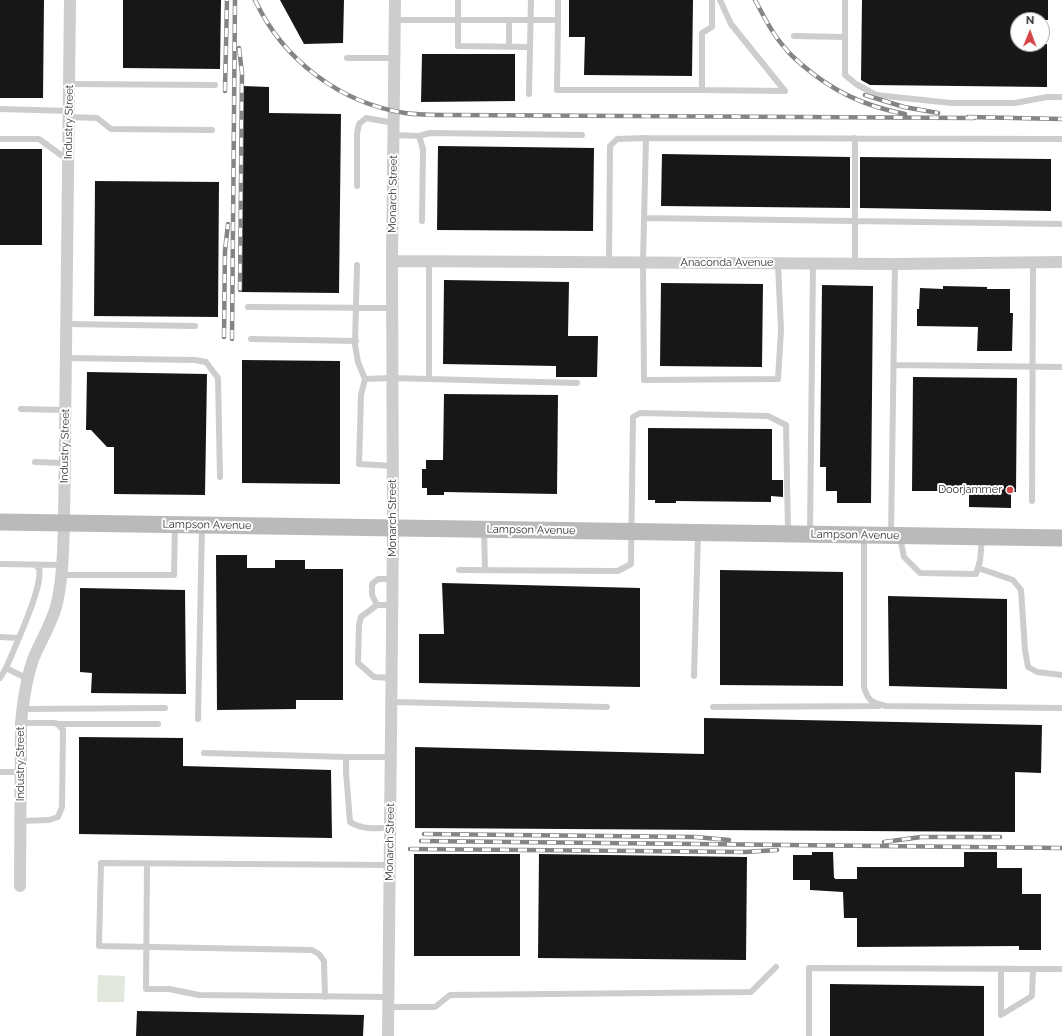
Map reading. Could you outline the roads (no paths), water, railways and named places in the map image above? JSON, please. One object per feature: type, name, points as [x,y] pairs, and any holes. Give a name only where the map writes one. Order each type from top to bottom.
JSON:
[{"type":"main road","name":"Lampson Avenue","points":[[0,522],[1062,538]]},
{"type":"street","name":"Industry Street","points":[[20,886],[22,709],[33,659],[55,608],[62,570],[65,462],[70,0]]},
{"type":"street","name":"Monarch Street","points":[[388,1036],[394,528],[392,260],[395,0]]},
{"type":"street","name":"Anaconda Avenue","points":[[392,260],[778,264],[1062,262]]},
{"type":"lane","points":[[458,0],[458,46],[530,47]]},
{"type":"lane","points":[[529,94],[531,0]]},
{"type":"lane","points":[[558,0],[557,90],[785,91],[731,24],[720,0]]},
{"type":"lane","points":[[702,90],[702,33],[712,27],[712,0]]},
{"type":"lane","points":[[845,0],[845,75],[856,84],[876,95],[958,103],[1015,103],[1047,97],[1062,97]]},
{"type":"lane","points":[[394,20],[558,20]]},
{"type":"lane","points":[[509,20],[509,47]]},
{"type":"lane","points":[[794,36],[844,37]]},
{"type":"lane","points":[[347,58],[394,58]]},
{"type":"lane","points":[[69,84],[215,85]]},
{"type":"lane","points":[[0,109],[69,114],[97,118],[111,129],[212,130]]},
{"type":"lane","points":[[357,186],[357,133],[359,124],[366,118],[394,129],[419,136],[430,133],[582,135]]},
{"type":"lane","points":[[419,136],[423,149],[422,221]]},
{"type":"lane","points":[[646,138],[643,262],[644,380],[778,379],[781,330],[778,264]]},
{"type":"lane","points":[[854,138],[855,264]]},
{"type":"lane","points":[[0,139],[39,139],[68,160]]},
{"type":"lane","points":[[609,262],[610,146],[617,139],[1062,139]]},
{"type":"lane","points":[[644,218],[1062,224]]},
{"type":"lane","points":[[429,261],[429,379]]},
{"type":"lane","points":[[1032,501],[1033,262]]},
{"type":"lane","points":[[810,534],[813,264]]},
{"type":"lane","points":[[895,264],[895,535],[904,557],[920,572],[976,574],[980,561],[982,537]]},
{"type":"lane","points":[[357,265],[356,341],[358,362],[365,379],[361,395],[359,464],[393,466]]},
{"type":"lane","points":[[248,307],[392,308]]},
{"type":"lane","points":[[66,324],[195,326]]},
{"type":"lane","points":[[250,339],[356,341]]},
{"type":"lane","points":[[66,358],[195,360],[206,362],[218,378],[220,478]]},
{"type":"lane","points":[[894,365],[1062,367]]},
{"type":"lane","points":[[365,379],[392,378],[577,383]]},
{"type":"lane","points":[[21,409],[65,410]]},
{"type":"lane","points":[[459,570],[618,571],[631,564],[634,417],[640,413],[768,416],[786,425],[788,534]]},
{"type":"lane","points":[[35,462],[65,462]]},
{"type":"lane","points":[[0,564],[35,565],[62,570],[174,575],[175,524]]},
{"type":"lane","points":[[198,719],[202,525]]},
{"type":"lane","points":[[484,530],[485,570]]},
{"type":"lane","points":[[694,676],[698,533]]},
{"type":"lane","points":[[864,535],[864,687],[867,697],[874,703],[886,706]]},
{"type":"lane","points":[[0,678],[25,626],[38,586],[40,573],[39,568],[35,565]]},
{"type":"lane","points":[[978,568],[1014,580],[1021,590],[1025,650],[1028,667],[1037,672],[1062,675]]},
{"type":"lane","points":[[377,605],[372,595],[372,584],[378,579],[393,579]]},
{"type":"lane","points":[[392,678],[374,677],[358,663],[359,624],[361,617],[377,605],[393,605]]},
{"type":"lane","points":[[0,637],[19,638]]},
{"type":"lane","points":[[6,668],[28,679]]},
{"type":"lane","points":[[392,702],[607,707]]},
{"type":"lane","points":[[713,707],[886,706],[1062,708]]},
{"type":"lane","points":[[22,709],[165,708]]},
{"type":"lane","points":[[21,723],[158,724]]},
{"type":"lane","points":[[21,821],[49,820],[58,817],[62,807],[63,730],[58,724]]},
{"type":"lane","points":[[204,753],[346,757],[391,756]]},
{"type":"lane","points":[[346,757],[350,822],[356,826],[390,828]]},
{"type":"lane","points":[[0,772],[21,772]]},
{"type":"lane","points":[[325,997],[324,961],[319,954],[312,950],[99,946],[102,863],[390,865]]},
{"type":"lane","points":[[147,864],[146,989],[169,989],[200,995],[325,997],[435,1007],[450,995],[751,992],[776,967]]},
{"type":"lane","points":[[809,1036],[809,968],[1062,969]]},
{"type":"lane","points":[[1001,969],[1001,1015],[1032,996],[1033,970]]},
{"type":"railway","points":[[225,91],[227,0]]},
{"type":"railway","points":[[232,339],[235,0]]},
{"type":"railway","points":[[255,0],[267,22],[281,42],[316,75],[336,89],[358,100],[381,108],[405,113],[422,115],[974,118]]},
{"type":"railway","points":[[755,0],[781,44],[813,74],[837,90],[862,102],[905,114]]},
{"type":"railway","points":[[239,48],[242,73],[240,290]]},
{"type":"railway","points":[[865,95],[904,107],[938,113]]},
{"type":"railway","points":[[968,117],[1062,119]]},
{"type":"railway","points":[[224,337],[225,251],[228,224]]},
{"type":"railway","points":[[424,834],[695,837],[729,840]]},
{"type":"railway","points":[[884,842],[921,837],[1000,837]]},
{"type":"railway","points":[[421,841],[1062,848]]},
{"type":"railway","points":[[410,849],[745,852],[777,850]]},
{"type":"place","name":"Doorjammer","points":[[1010,490]]}]
